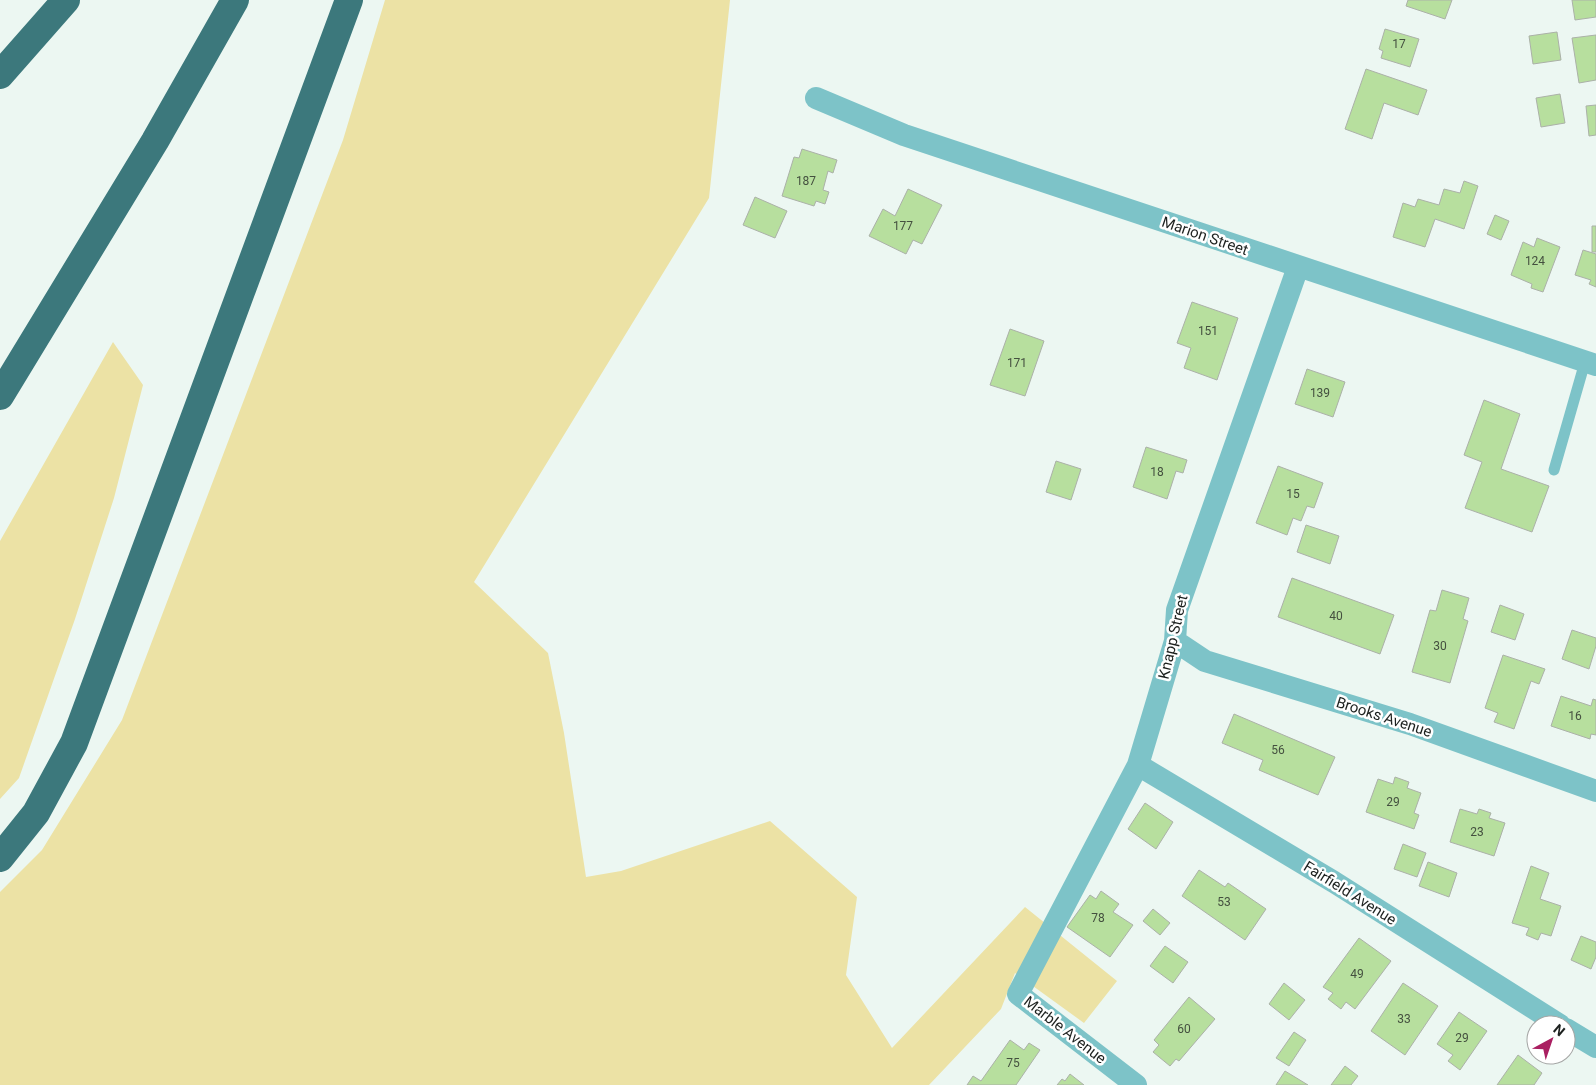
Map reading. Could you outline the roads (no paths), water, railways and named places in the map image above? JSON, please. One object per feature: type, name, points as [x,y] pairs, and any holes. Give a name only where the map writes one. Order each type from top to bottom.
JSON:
[{"type":"highway","points":[[0,75],[66,0]]},
{"type":"highway","points":[[0,396],[155,142],[235,0]]},
{"type":"highway","points":[[0,858],[36,813],[74,743],[349,0]]},
{"type":"street","name":"Marion Street","points":[[816,98],[904,135],[1590,363]]},
{"type":"street","name":"Knapp Street","points":[[1018,994],[1138,765],[1175,641],[1177,610],[1298,267]]},
{"type":"street","name":"Brooks Avenue","points":[[1175,641],[1205,661],[1410,724],[1596,791]]},
{"type":"street","name":"Fairfield Avenue","points":[[1138,765],[1334,882],[1544,1015]]},
{"type":"street","name":"Marble Avenue","points":[[1018,994],[1136,1085]]},
{"type":"street","points":[[1576,1035],[1596,1047]]},
{"type":"lane","points":[[1554,470],[1590,363]]}]
